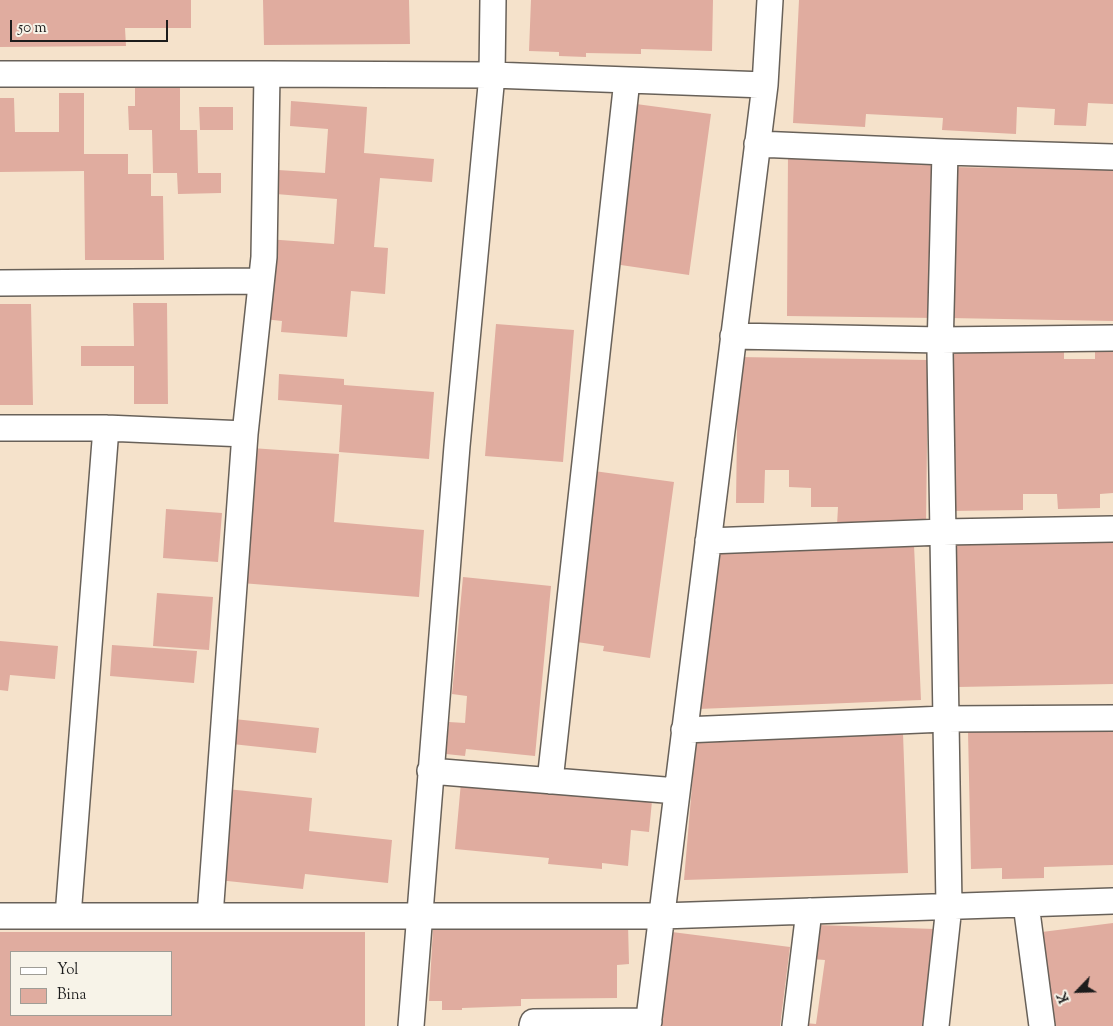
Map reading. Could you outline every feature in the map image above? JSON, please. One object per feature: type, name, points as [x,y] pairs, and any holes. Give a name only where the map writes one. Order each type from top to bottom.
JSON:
[{"type":"street","points":[[411,1026],[456,456],[492,75],[493,0]]},
{"type":"street","points":[[532,1026],[532,1022],[648,1024],[765,84],[770,0]]},
{"type":"street","points":[[0,74],[492,75],[765,84]]},
{"type":"street","points":[[210,916],[246,434],[264,257],[267,74]]},
{"type":"street","points":[[550,781],[627,80]]},
{"type":"street","points":[[757,144],[946,152],[1113,156]]},
{"type":"street","points":[[936,1026],[949,906],[940,340],[946,152]]},
{"type":"street","points":[[0,283],[261,281]]},
{"type":"street","points":[[733,336],[940,340],[1113,338]]},
{"type":"street","points":[[0,428],[106,428],[246,434]]},
{"type":"street","points":[[68,916],[106,428]]},
{"type":"street","points":[[708,541],[943,532],[1113,529]]},
{"type":"street","points":[[684,730],[945,719],[1113,718]]},
{"type":"street","points":[[430,771],[677,791]]},
{"type":"street","points":[[0,916],[661,916],[1113,901]]},
{"type":"street","points":[[1026,904],[1042,1026]]},
{"type":"street","points":[[795,1026],[809,911]]},
{"type":"building","points":[[0,0],[191,0],[191,28],[125,28],[126,46],[0,47]]},
{"type":"building","points":[[263,0],[409,0],[410,44],[264,45]]},
{"type":"building","points":[[531,0],[713,0],[712,51],[641,49],[641,54],[586,53],[586,57],[559,56],[559,52],[529,51]]},
{"type":"building","points":[[799,0],[1113,0],[1113,104],[1088,103],[1086,126],[1054,125],[1055,109],[1017,107],[1016,134],[942,130],[943,118],[866,114],[865,127],[793,123]]},
{"type":"building","points":[[135,84],[152,84],[152,87],[180,86],[180,130],[197,130],[198,173],[221,173],[221,193],[178,194],[177,173],[153,173],[152,130],[129,130],[128,106],[135,106]]},
{"type":"building","points":[[59,93],[84,93],[84,154],[128,154],[128,174],[151,174],[151,196],[163,196],[164,260],[85,260],[84,171],[0,172],[0,98],[14,98],[15,132],[59,132]]},
{"type":"building","points":[[291,101],[367,107],[364,153],[434,159],[432,182],[380,178],[374,247],[388,248],[385,294],[351,291],[347,337],[281,332],[282,321],[264,319],[267,239],[334,244],[337,199],[276,194],[278,170],[325,173],[328,129],[290,126]]},
{"type":"building","points":[[636,104],[711,114],[689,275],[614,264]]},
{"type":"building","points":[[199,107],[233,107],[233,130],[200,130]]},
{"type":"building","points":[[788,153],[938,155],[936,318],[787,316]]},
{"type":"building","points":[[951,167],[1113,170],[1113,321],[949,318]]},
{"type":"building","points":[[133,303],[167,303],[168,404],[134,404],[134,366],[81,366],[81,346],[134,346]]},
{"type":"building","points":[[0,304],[31,304],[33,405],[0,405]]},
{"type":"building","points":[[496,324],[574,330],[563,462],[485,456]]},
{"type":"building","points":[[1064,344],[1064,359],[1095,359],[1095,346],[1113,346],[1113,493],[1100,494],[1100,508],[1058,509],[1057,494],[1023,494],[1023,510],[950,511],[948,346]]},
{"type":"building","points":[[738,357],[928,360],[926,526],[837,525],[838,507],[811,507],[811,488],[789,487],[789,470],[765,470],[764,503],[736,503]]},
{"type":"building","points":[[279,374],[344,379],[344,385],[434,392],[429,459],[339,452],[342,405],[278,400]]},
{"type":"building","points":[[251,448],[339,454],[334,522],[424,530],[419,597],[241,583]]},
{"type":"building","points":[[594,471],[674,482],[650,658],[603,651],[604,646],[570,641]]},
{"type":"building","points":[[166,509],[222,513],[218,562],[163,558]]},
{"type":"building","points":[[1113,535],[1113,684],[958,687],[954,538]]},
{"type":"building","points":[[914,545],[921,700],[698,709],[714,553]]},
{"type":"building","points":[[463,577],[551,586],[535,756],[466,749],[465,756],[446,754],[449,722],[465,723],[467,696],[452,694]]},
{"type":"building","points":[[157,593],[213,597],[209,650],[153,646]]},
{"type":"building","points":[[0,641],[58,646],[55,679],[10,675],[8,691],[0,690]]},
{"type":"building","points":[[112,645],[197,651],[194,683],[110,676]]},
{"type":"building","points":[[234,719],[319,728],[316,753],[232,744]]},
{"type":"building","points":[[1113,729],[1113,865],[1044,867],[1044,878],[1002,879],[1002,868],[971,869],[968,732]]},
{"type":"building","points":[[903,733],[908,873],[684,880],[696,739]]},
{"type":"building","points":[[461,782],[652,801],[649,832],[631,830],[628,866],[602,863],[602,869],[548,864],[549,858],[455,849]]},
{"type":"building","points":[[227,789],[312,798],[309,831],[392,840],[388,883],[305,874],[303,889],[218,880]]},
{"type":"building","points":[[1113,923],[1113,1026],[1045,1026],[1034,933]]},
{"type":"building","points":[[628,924],[629,964],[617,965],[617,998],[521,999],[521,1006],[462,1008],[462,1010],[442,1010],[442,1001],[429,1001],[433,928]]},
{"type":"building","points":[[817,925],[935,929],[922,1026],[805,1026],[805,1023],[816,1024],[825,960],[812,959]]},
{"type":"building","points":[[0,932],[365,932],[365,1026],[0,1026]]},
{"type":"building","points":[[672,932],[790,947],[780,1026],[660,1026]]}]
